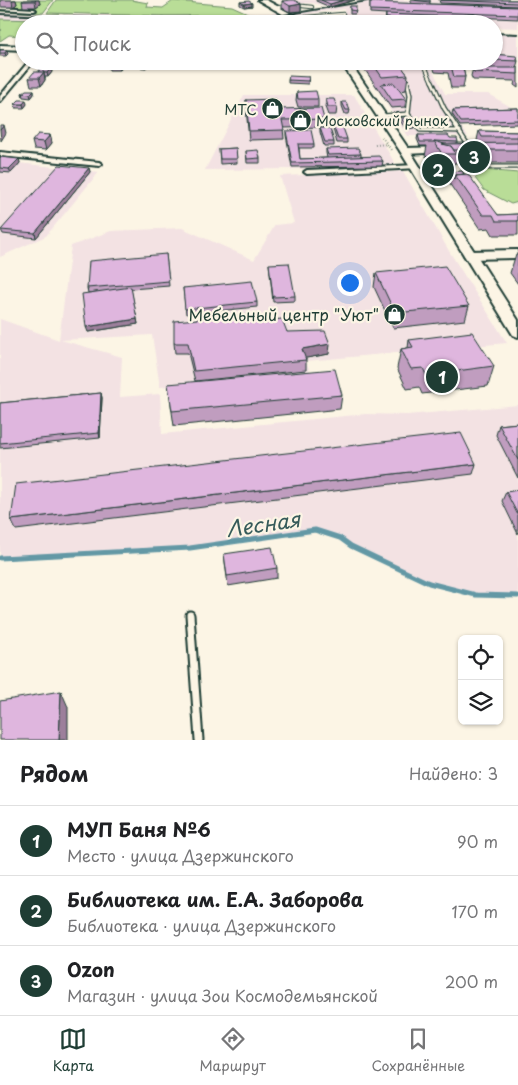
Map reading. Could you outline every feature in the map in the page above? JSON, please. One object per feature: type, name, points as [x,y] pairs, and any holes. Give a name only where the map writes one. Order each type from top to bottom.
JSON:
[{"type":"main road","points":[[261,0],[289,15]]},
{"type":"main road","points":[[0,47],[15,48]]},
{"type":"main road","points":[[350,70],[406,151],[518,332]]},
{"type":"main road","points":[[406,151],[467,150]]},
{"type":"main road","points":[[470,255],[518,254]]},
{"type":"street","points":[[0,8],[34,10]]},
{"type":"street","points":[[0,100],[25,70]]},
{"type":"street","points":[[0,154],[100,164]]},
{"type":"street","points":[[307,172],[416,167]]},
{"type":"lane","points":[[274,8],[293,5],[312,7]]},
{"type":"lane","points":[[331,15],[343,14]]},
{"type":"lane","points":[[427,70],[444,108],[460,132],[467,150]]},
{"type":"lane","points":[[401,71],[407,78],[410,89],[411,104],[408,114]]},
{"type":"lane","points":[[381,116],[408,114]]},
{"type":"lane","points":[[408,114],[420,130],[460,132]]},
{"type":"lane","points":[[464,167],[518,167]]},
{"type":"lane","points":[[190,615],[199,740]]},
{"type":"path","points":[[431,174],[456,172],[464,167]]},
{"type":"shaded area","points":[[279,0],[352,0],[338,6],[362,0],[518,0],[518,28],[503,27],[503,15],[344,15],[344,9],[301,15],[166,15],[283,13],[313,11],[328,7],[312,3],[286,4]]},
{"type":"shaded area","points":[[0,12],[65,15],[15,15],[15,19],[0,19]]},
{"type":"shaded area","points":[[503,34],[518,35],[518,63],[513,60],[503,59]]},
{"type":"shaded area","points":[[365,70],[434,70],[445,94],[488,94],[518,111],[518,124],[461,126],[468,136],[407,136]]},
{"type":"shaded area","name":"Московский рынок","points":[[244,95],[354,95],[396,165],[205,170]]},
{"type":"shaded area","points":[[0,161],[99,172],[46,236],[0,257]]},
{"type":"shaded area","points":[[403,171],[449,251],[507,343],[306,361],[311,373],[160,387],[152,335],[61,340],[122,357],[120,397],[160,394],[162,434],[366,414],[407,415],[518,405],[518,596],[476,595],[429,583],[351,546],[340,538],[315,530],[190,548],[0,558],[0,319],[59,340],[71,246],[111,231],[182,228],[254,260],[275,225],[294,223],[280,176]]},
{"type":"green space","points":[[0,0],[53,0],[43,13],[0,11]]},
{"type":"green space","points":[[56,0],[131,0],[148,3],[147,7],[163,8],[173,1],[232,6],[252,15],[124,15],[47,13]]},
{"type":"green space","points":[[0,19],[15,19],[15,35],[9,35],[0,41],[0,31],[2,30],[0,29]]},
{"type":"green space","points":[[484,170],[518,173],[518,202],[511,204],[484,190],[475,178]]},
{"type":"building","points":[[294,0],[301,4],[290,6],[282,1]]},
{"type":"building","points":[[321,0],[344,0],[330,4]]},
{"type":"building","points":[[411,0],[430,0],[430,2]]},
{"type":"building","points":[[441,0],[518,0],[518,3]]},
{"type":"building","points":[[249,1],[252,3],[244,4],[240,2]]},
{"type":"building","points":[[370,2],[518,7],[518,15],[370,10]]},
{"type":"building","points":[[350,6],[356,6],[356,11],[350,10]]},
{"type":"building","points":[[0,50],[7,50],[5,53],[0,53]]},
{"type":"building","points":[[503,55],[516,56],[518,61],[503,60]]},
{"type":"building","points":[[518,68],[518,74],[474,72],[474,70]]},
{"type":"building","points":[[40,70],[49,70],[47,73],[38,72]]},
{"type":"building","points":[[377,70],[404,70],[408,75],[382,77]]},
{"type":"building","points":[[452,70],[464,70],[465,77],[454,77]]},
{"type":"building","points":[[34,72],[44,72],[39,78],[29,78]]},
{"type":"building","points":[[289,76],[309,77],[308,81],[288,80]]},
{"type":"building","points":[[394,83],[406,99],[392,100],[381,84]]},
{"type":"building","points":[[26,90],[34,90],[30,94],[22,93]]},
{"type":"building","points":[[316,91],[318,99],[298,99],[297,92]]},
{"type":"building","points":[[276,99],[278,109],[321,108],[324,119],[282,120],[284,130],[249,131],[246,100]]},
{"type":"building","points":[[326,99],[334,99],[337,107],[328,107]]},
{"type":"building","points":[[19,100],[26,100],[23,104],[15,104]]},
{"type":"building","points":[[342,102],[346,102],[350,110],[346,110]]},
{"type":"building","points":[[518,108],[518,120],[461,122],[453,110]]},
{"type":"building","points":[[401,118],[410,118],[415,124],[406,125]]},
{"type":"building","points":[[333,125],[342,125],[347,139],[338,139]]},
{"type":"building","points":[[320,128],[330,128],[334,142],[325,142]]},
{"type":"building","points":[[311,130],[314,144],[298,144],[300,159],[379,156],[383,161],[292,163],[286,131]]},
{"type":"building","points":[[479,131],[518,132],[518,137],[482,137]]},
{"type":"building","points":[[38,134],[50,135],[44,142],[32,141]]},
{"type":"building","points":[[418,135],[448,135],[450,138],[457,138],[458,142],[420,142]]},
{"type":"building","points":[[434,141],[451,146],[456,154],[442,154]]},
{"type":"building","points":[[518,143],[518,150],[454,150],[451,146],[442,144]]},
{"type":"building","points":[[236,148],[237,159],[220,159],[219,149]]},
{"type":"building","points":[[358,148],[361,154],[328,155],[326,149]]},
{"type":"building","points":[[258,150],[260,158],[247,159],[246,151]]},
{"type":"building","points":[[0,157],[19,159],[9,169],[0,168]]},
{"type":"building","points":[[59,165],[89,168],[35,233],[1,230]]},
{"type":"building","points":[[462,171],[464,174],[455,175],[454,179],[449,172]]},
{"type":"building","points":[[468,174],[498,215],[518,214],[518,221],[496,221],[493,215],[483,215],[455,175]]},
{"type":"building","points":[[166,254],[169,281],[87,288],[89,261]]},
{"type":"building","points":[[289,263],[295,296],[273,297],[269,264]]},
{"type":"building","points":[[445,266],[469,306],[395,313],[376,273]]},
{"type":"building","points":[[252,281],[257,302],[185,309],[183,288]]},
{"type":"building","points":[[131,287],[137,319],[86,327],[82,294]]},
{"type":"building","points":[[258,314],[260,321],[282,319],[287,332],[325,331],[330,344],[302,349],[306,360],[194,371],[188,343],[174,343],[174,321]]},
{"type":"building","points":[[472,332],[494,366],[426,375],[423,368],[411,369],[401,349],[413,347],[409,340]]},
{"type":"building","points":[[335,369],[342,395],[172,411],[168,384]]},
{"type":"building","points":[[101,393],[99,433],[0,443],[0,403]]},
{"type":"building","points":[[518,423],[518,460],[499,425]]},
{"type":"building","points":[[461,433],[476,464],[11,520],[16,484]]},
{"type":"building","points":[[518,490],[518,515],[506,492]]},
{"type":"building","points":[[272,547],[277,568],[227,576],[224,554]]},
{"type":"building","points":[[61,691],[59,740],[0,740],[0,701]]},
{"type":"waterway","name":"Лесная","points":[[0,558],[190,548],[315,530],[340,538],[351,546],[429,583],[476,595],[518,596]]},
{"type":"railway","points":[[284,15],[373,0]]},
{"type":"railway","points":[[0,14],[25,15]]},
{"type":"railway","points":[[503,33],[518,34]]},
{"type":"place","name":"МТС","points":[[273,109]]},
{"type":"place","name":"Московский рынок","points":[[300,120]]},
{"type":"place","name":"Ozon","points":[[474,157]]},
{"type":"place","name":"Библиотека им. Е.А. Заборова","points":[[438,170]]},
{"type":"place","name":"Мебельный центр \"Уют\"","points":[[395,314]]},
{"type":"place","name":"МУП Баня №6","points":[[442,377]]}]
